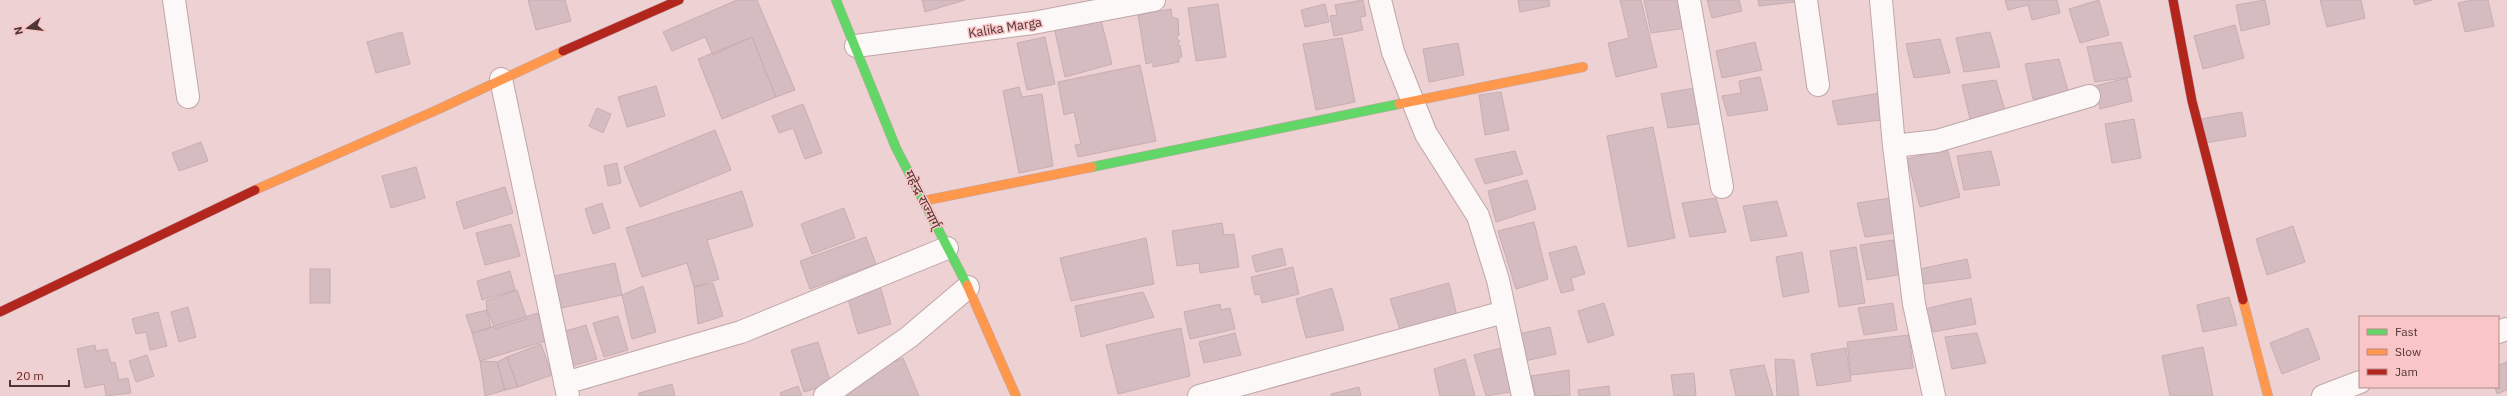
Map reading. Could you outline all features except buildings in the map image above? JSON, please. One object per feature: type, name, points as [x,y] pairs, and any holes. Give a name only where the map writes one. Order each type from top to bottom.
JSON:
[{"type":"main road","points":[[0,312],[145,240],[351,146],[473,95],[501,79],[679,0]]},
{"type":"main road","name":"महेन्द्र राज्मार्ग्","points":[[836,0],[856,46],[896,148],[968,287],[1016,396]]},
{"type":"main road","points":[[2173,0],[2192,101],[2268,396]]},
{"type":"main road","points":[[923,201],[1583,67]]},
{"type":"street","points":[[174,0],[188,97]]},
{"type":"street","name":"Kalika Marga","points":[[856,46],[1033,23],[1154,0]]},
{"type":"street","points":[[1380,0],[1393,52],[1426,134],[1478,216],[1498,280],[1523,396]]},
{"type":"street","points":[[1689,0],[1722,187]]},
{"type":"street","points":[[1806,0],[1818,85]]},
{"type":"street","points":[[1881,0],[1894,146],[1914,304],[1934,396]]},
{"type":"street","points":[[501,79],[566,389],[741,332],[947,248]]},
{"type":"street","points":[[1894,146],[1936,141],[2089,96]]},
{"type":"street","points":[[825,396],[909,337],[968,287]]},
{"type":"street","points":[[1199,396],[1504,312]]},
{"type":"street","points":[[2323,396],[2359,382]]},
{"type":"traffic: fast","points":[[836,0],[896,148],[967,285]]},
{"type":"traffic: fast","points":[[1092,167],[1399,104]]},
{"type":"traffic: slow","points":[[255,190],[439,109],[563,51]]},
{"type":"traffic: slow","points":[[1399,104],[1583,67]]},
{"type":"traffic: slow","points":[[923,201],[1092,167]]},
{"type":"traffic: slow","points":[[967,285],[1016,396]]},
{"type":"traffic: slow","points":[[2243,300],[2268,396]]},
{"type":"traffic: jam","points":[[563,51],[679,0]]},
{"type":"traffic: jam","points":[[2173,0],[2192,101],[2243,300]]},
{"type":"traffic: jam","points":[[0,312],[255,190]]}]
